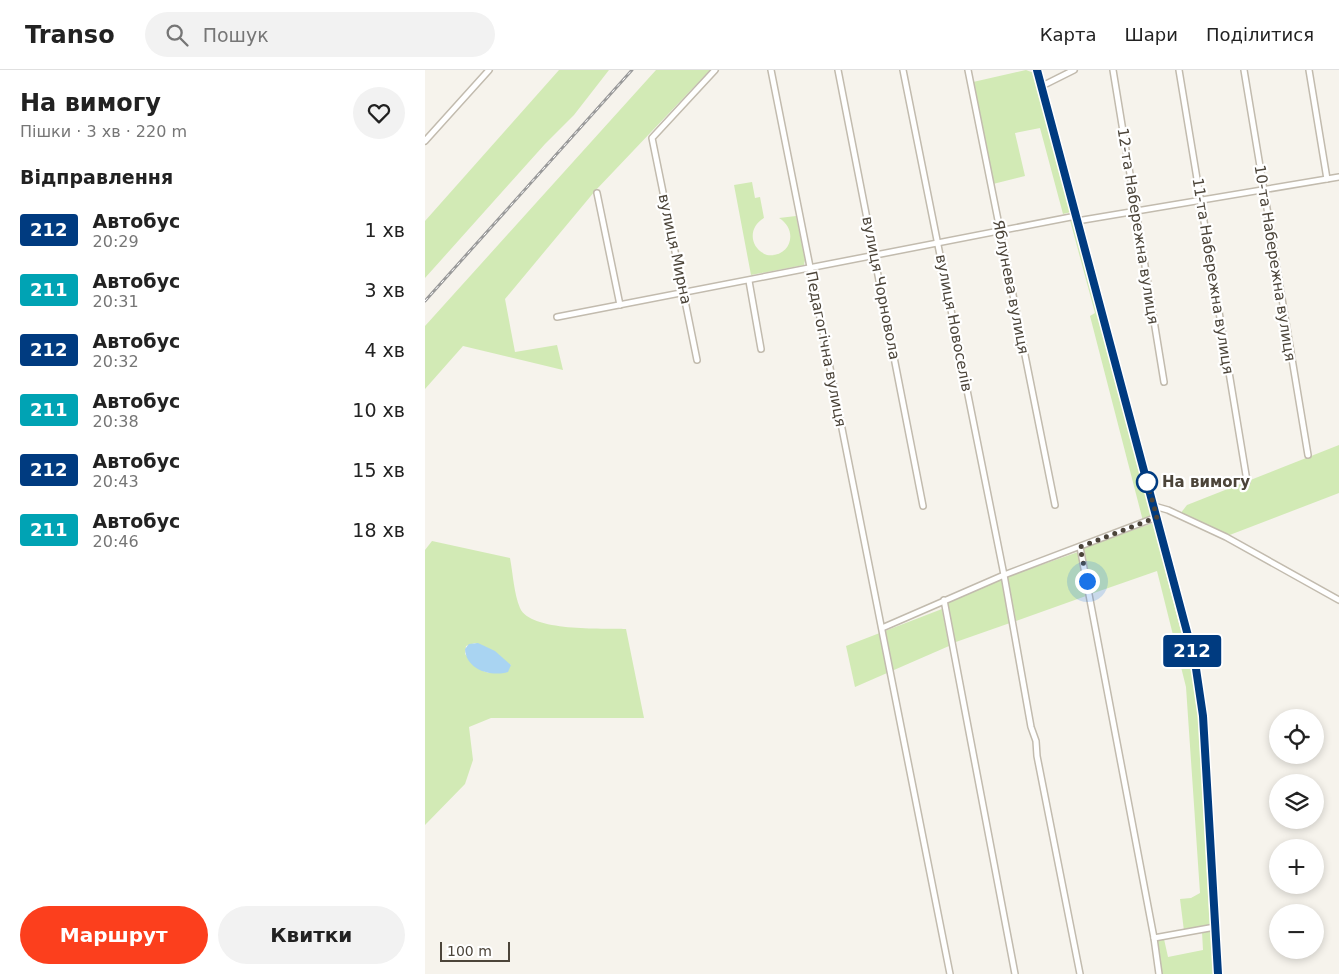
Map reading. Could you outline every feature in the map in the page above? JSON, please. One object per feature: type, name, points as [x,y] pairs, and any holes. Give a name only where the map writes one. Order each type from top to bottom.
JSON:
[{"type":"street","points":[[425,141],[489,70]]},
{"type":"street","name":"вулиця Мирна","points":[[697,360],[652,138],[715,70]]},
{"type":"street","name":"Педагогічна вулиця","points":[[771,70],[950,974]]},
{"type":"street","name":"вулиця Чорновола","points":[[838,70],[923,506]]},
{"type":"street","name":"вулиця Новоселів","points":[[903,70],[1004,575],[1031,727],[1036,741],[1037,756],[1080,974]]},
{"type":"street","name":"Яблунева вулиця","points":[[968,70],[1055,505]]},
{"type":"street","points":[[1037,70],[1157,517],[1199,686],[1218,974]]},
{"type":"street","points":[[1042,86],[1074,70]]},
{"type":"street","name":"12-та Набережна вулиця","points":[[1113,70],[1165,382]]},
{"type":"street","name":"11-та Набережна вулиця","points":[[1179,70],[1247,481]]},
{"type":"street","name":"10-та Набережна вулиця","points":[[1244,70],[1308,455]]},
{"type":"street","points":[[1309,70],[1327,179]]},
{"type":"street","points":[[557,317],[1000,231],[1339,177]]},
{"type":"street","points":[[597,193],[620,305]]},
{"type":"street","points":[[749,280],[761,349]]},
{"type":"street","points":[[1154,506],[1168,510],[1226,538],[1339,600]]},
{"type":"street","points":[[882,628],[1004,575],[1157,517]]},
{"type":"street","points":[[1080,547],[1154,938],[1159,974]]},
{"type":"street","points":[[944,600],[1015,974]]},
{"type":"street","points":[[1154,938],[1215,927]]},
{"type":"green space","points":[[559,70],[609,70],[574,115],[545,144],[425,278],[425,221]]},
{"type":"green space","points":[[656,70],[710,70],[595,191],[505,299],[515,352],[557,345],[563,370],[463,346],[425,389],[425,326]]},
{"type":"green space","points":[[1026,70],[1034,73],[1071,212],[1063,214],[1040,128],[1015,133],[1025,176],[993,184],[973,82]]},
{"type":"green space","points":[[752,182],[755,198],[760,197],[764,218],[755,227],[753,232],[754,243],[757,248],[767,255],[775,255],[787,248],[790,236],[789,229],[779,218],[796,216],[805,260],[804,265],[751,275],[734,185]]},
{"type":"green space","points":[[1073,219],[1143,480],[1141,481],[1143,486],[1145,486],[1153,517],[1143,521],[1090,316],[1095,313],[1070,220]]},
{"type":"green space","points":[[1339,445],[1339,493],[1227,536],[1180,514],[1187,505]]},
{"type":"green space","points":[[1153,523],[1195,686],[1198,716],[1210,926],[1184,931],[1180,899],[1191,898],[1200,893],[1186,687],[1157,571],[1091,594],[1083,548]]},
{"type":"green space","points":[[432,541],[510,558],[520,608],[526,616],[538,621],[568,627],[626,629],[644,718],[491,718],[469,727],[473,760],[465,784],[425,825],[425,550]],"holes":[[[475,643],[511,665],[496,672],[485,672],[465,654],[466,646]]]},
{"type":"green space","points":[[1078,552],[1086,596],[1016,621],[1007,577]]},
{"type":"green space","points":[[1003,579],[1010,623],[953,643],[946,601]]},
{"type":"green space","points":[[942,609],[949,646],[855,687],[846,646]]},
{"type":"green space","points":[[1210,931],[1214,974],[1162,974],[1156,940],[1164,939],[1168,957],[1203,950],[1202,932]]},
{"type":"water","points":[[478,643],[495,651],[511,665],[508,672],[487,672],[475,667],[466,656],[465,649],[469,644]]},
{"type":"railway","points":[[425,301],[632,70]]},
{"type":"bus line","name":"212","points":[[1037,70],[1195,662],[1203,716],[1218,974]]},
{"type":"place","name":"На вимогу","points":[[1147,482]]},
{"type":"route","points":[[1087,581],[1080,547],[1157,517],[1147,482]]}]
